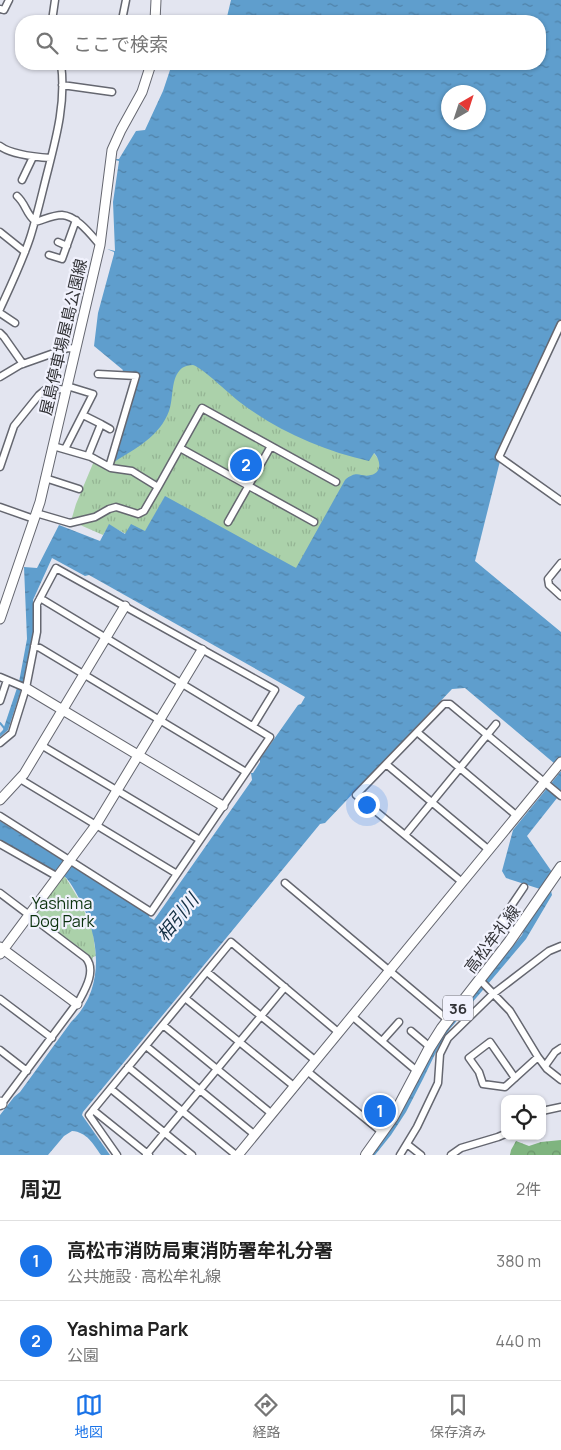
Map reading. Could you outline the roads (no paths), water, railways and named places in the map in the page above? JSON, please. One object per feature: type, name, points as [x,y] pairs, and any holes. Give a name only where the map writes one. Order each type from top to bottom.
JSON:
[{"type":"main road","name":"高松牟礼線","points":[[366,1155],[394,1117],[430,1047],[448,1020],[516,933],[561,867]]},
{"type":"street","points":[[0,9],[4,10],[6,8],[9,0]]},
{"type":"street","points":[[53,15],[55,0]]},
{"type":"street","points":[[123,15],[126,0]]},
{"type":"street","points":[[155,15],[156,0]]},
{"type":"street","points":[[0,309],[19,268],[35,222],[62,107],[61,70]]},
{"type":"street","name":"屋島停車場屋島公園線","points":[[0,619],[35,516],[67,388],[100,245],[112,150],[142,92],[149,70]]},
{"type":"street","points":[[62,85],[112,92]]},
{"type":"street","points":[[0,146],[33,157],[51,158]]},
{"type":"street","points":[[22,180],[33,157]]},
{"type":"street","points":[[17,196],[23,201],[29,216],[35,222]]},
{"type":"street","points":[[35,222],[62,215],[76,220],[100,245]]},
{"type":"street","points":[[49,255],[64,260],[76,220]]},
{"type":"street","points":[[0,232],[25,252]]},
{"type":"street","points":[[58,242],[67,246]]},
{"type":"street","points":[[0,313],[15,323]]},
{"type":"street","points":[[561,324],[499,457],[561,501]]},
{"type":"street","points":[[0,333],[23,364]]},
{"type":"street","points":[[0,377],[23,364],[68,348],[76,349]]},
{"type":"street","points":[[98,374],[136,376],[109,467]]},
{"type":"street","points":[[0,467],[14,426],[39,395],[45,390],[52,388],[67,388],[93,394],[65,449]]},
{"type":"street","points":[[0,507],[70,523],[95,517],[108,509],[116,507],[138,514],[144,511],[202,408],[336,482]]},
{"type":"street","points":[[83,415],[110,429]]},
{"type":"street","points":[[88,456],[101,424]]},
{"type":"street","points":[[53,446],[88,456],[109,467],[132,471],[158,487]]},
{"type":"street","points":[[228,522],[270,446]]},
{"type":"street","points":[[180,448],[314,522]]},
{"type":"street","points":[[45,478],[79,489]]},
{"type":"street","points":[[561,563],[548,580],[549,585],[561,596]]},
{"type":"street","points":[[0,743],[12,733],[37,632],[37,604],[56,568],[275,690],[253,726]]},
{"type":"street","points":[[0,816],[69,862],[150,912],[270,737],[40,598]]},
{"type":"street","points":[[0,800],[20,779],[124,606]]},
{"type":"street","points":[[34,646],[246,772]]},
{"type":"street","points":[[77,1004],[1,950],[96,826],[202,650]]},
{"type":"street","points":[[0,677],[24,688],[223,806]]},
{"type":"street","points":[[0,701],[7,680]]},
{"type":"street","points":[[462,882],[356,795],[444,704],[450,704],[561,796]]},
{"type":"street","points":[[405,835],[496,724]]},
{"type":"street","points":[[416,732],[517,816]]},
{"type":"street","points":[[41,745],[200,840]]},
{"type":"street","points":[[386,764],[489,850]]},
{"type":"street","points":[[128,1067],[237,1155],[295,1087],[462,882],[546,784],[559,764]]},
{"type":"street","points":[[20,779],[177,874]]},
{"type":"street","points":[[0,844],[59,876]]},
{"type":"street","points":[[285,882],[448,1020]]},
{"type":"street","points":[[516,933],[501,921],[524,887]]},
{"type":"street","points":[[0,893],[88,960],[90,966],[89,982],[77,1004],[1,1104]]},
{"type":"street","points":[[117,1155],[89,1115],[231,942],[338,1032]]},
{"type":"street","points":[[400,1155],[417,1127],[438,1083],[440,1054],[448,1038],[493,994],[549,951],[561,946]]},
{"type":"street","points":[[207,972],[316,1061]]},
{"type":"street","points":[[480,980],[510,1011],[544,1066],[561,1080]]},
{"type":"street","points":[[94,1110],[147,1154],[285,987]]},
{"type":"street","points":[[185,998],[295,1087]]},
{"type":"street","points":[[0,999],[52,1038]]},
{"type":"street","points":[[352,1016],[418,1072]]},
{"type":"street","points":[[382,1041],[398,1022]]},
{"type":"street","points":[[163,1025],[272,1114]]},
{"type":"street","points":[[411,1031],[430,1047]]},
{"type":"street","points":[[515,1078],[490,1042],[469,1058],[479,1072],[483,1084],[505,1087],[515,1078],[538,1057]]},
{"type":"street","points":[[146,1046],[255,1135]]},
{"type":"street","points":[[544,1066],[555,1052],[561,1048]]},
{"type":"street","points":[[0,1050],[27,1070]]},
{"type":"street","points":[[307,1071],[383,1133]]},
{"type":"street","points":[[111,1088],[192,1155]]},
{"type":"street","points":[[546,1110],[561,1107]]},
{"type":"street","points":[[451,1155],[461,1148],[501,1136]]},
{"type":"street","points":[[407,1144],[421,1155]]},
{"type":"water","name":"相引川","points":[[231,0],[561,0],[561,320],[495,458],[500,462],[475,561],[561,632],[561,769],[465,688],[452,689],[325,823],[320,824],[83,1112],[82,1115],[110,1155],[101,1155],[86,1136],[72,1131],[64,1136],[48,1155],[0,1155],[0,1115],[20,1092],[82,1009],[90,994],[96,962],[92,929],[79,898],[70,883],[59,873],[0,840],[0,821],[150,915],[149,917],[154,920],[252,780],[251,773],[253,773],[260,759],[305,697],[89,575],[85,576],[52,558],[33,600],[33,633],[23,684],[8,730],[0,737],[19,682],[27,639],[24,567],[37,568],[59,525],[100,541],[109,524],[125,534],[131,524],[145,531],[165,496],[296,568],[345,480],[356,474],[371,475],[379,468],[378,459],[374,453],[369,461],[352,457],[318,446],[286,431],[255,413],[193,365],[184,367],[178,372],[174,383],[171,406],[160,428],[146,441],[114,462],[139,376],[99,371],[122,372],[123,370],[94,346],[98,313],[114,254],[114,252],[107,249],[115,251],[113,202],[119,161],[115,159],[119,159],[136,131],[145,130],[163,91],[170,70],[546,70],[546,15],[227,15]]},
{"type":"water","points":[[561,771],[561,793],[527,836],[552,872],[548,878],[552,895],[526,939],[449,1030],[406,1112],[375,1155],[370,1155],[433,1048],[482,983],[522,935],[540,889],[506,878],[502,871],[513,830]]},
{"type":"waterway","points":[[0,723],[5,729]]},
{"type":"place","name":"Yashima Park","points":[[246,465]]},
{"type":"place","name":"高松市消防局東消防署牟礼分署","points":[[380,1111]]},
{"type":"park label","name":"Yashima Dog Park","points":[[62,912]]}]
